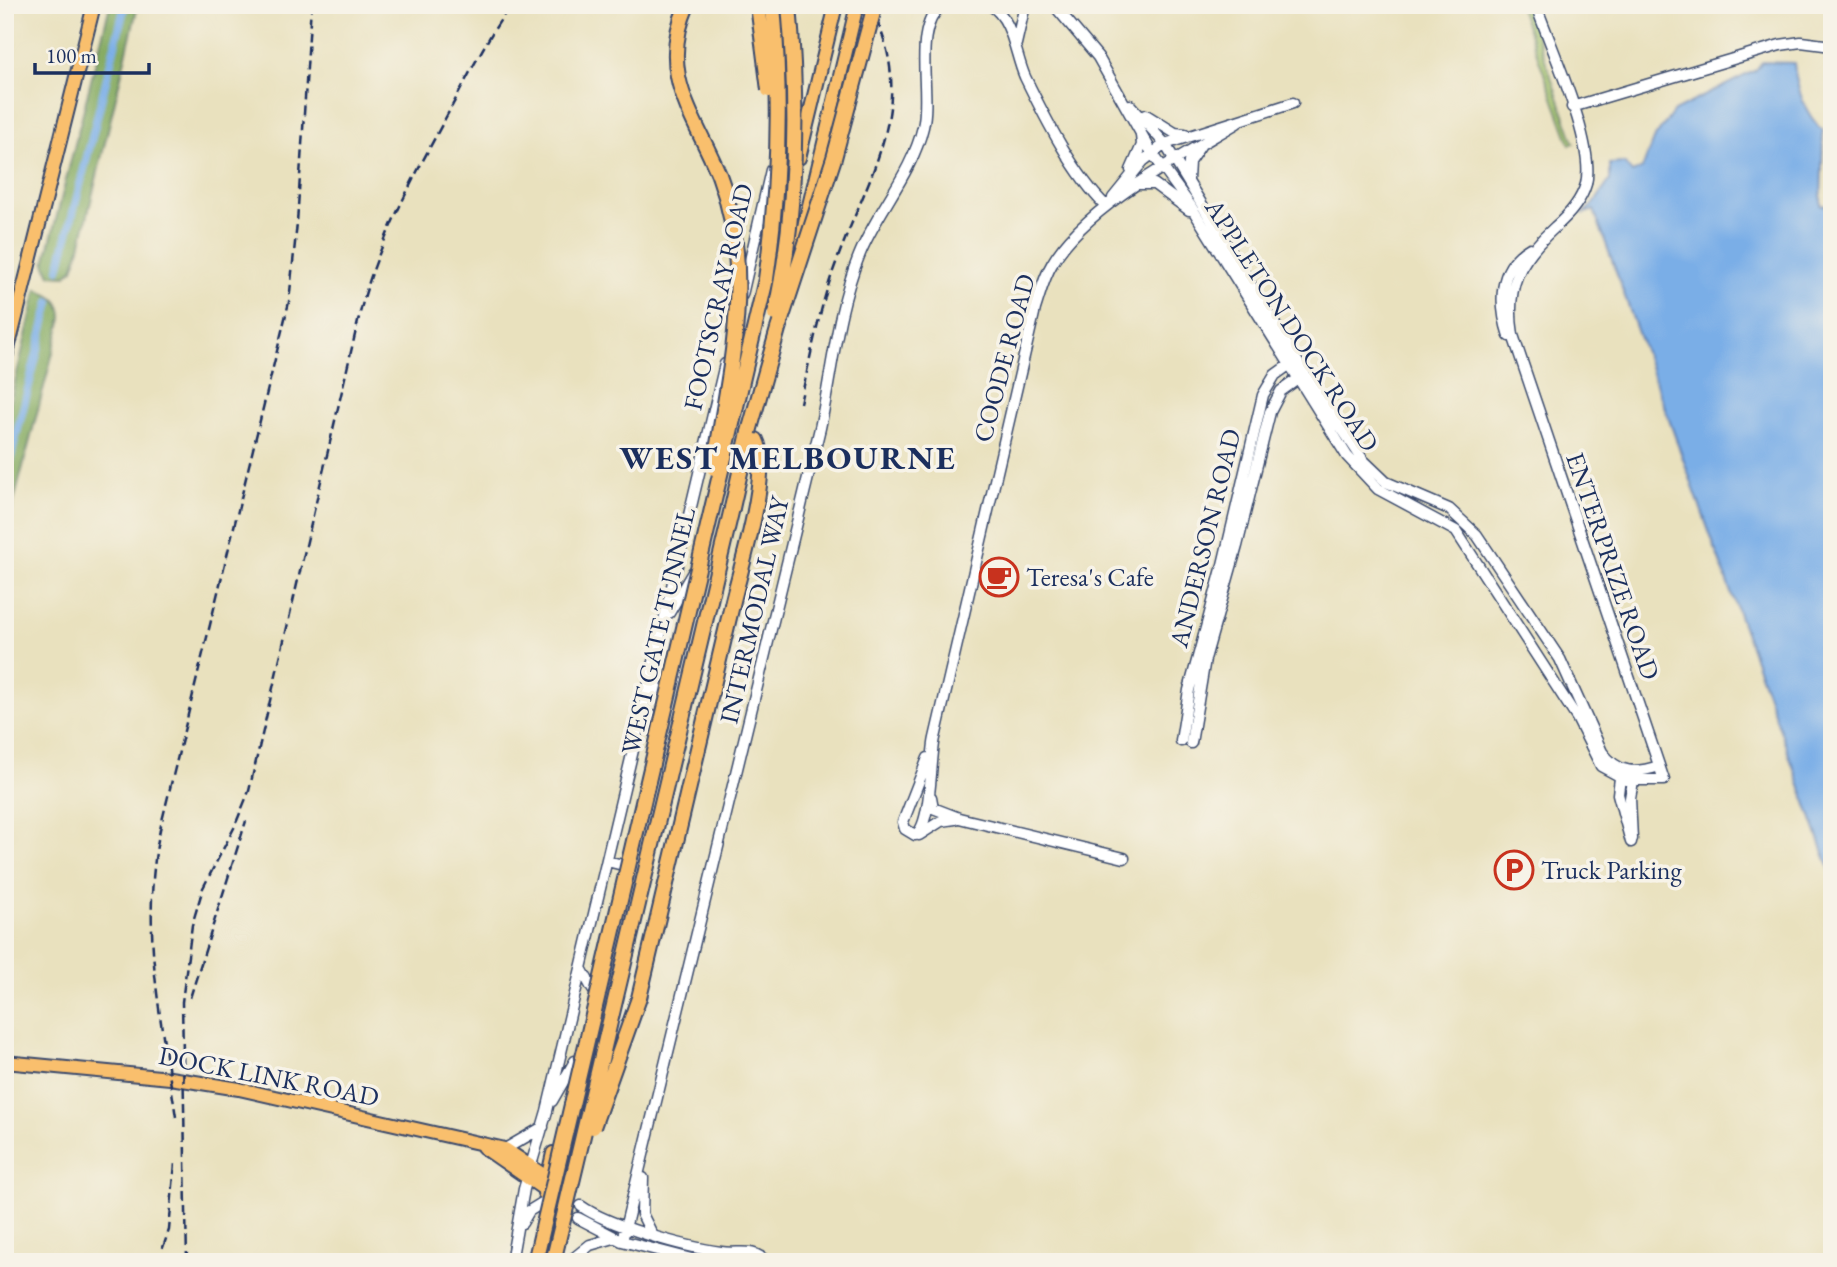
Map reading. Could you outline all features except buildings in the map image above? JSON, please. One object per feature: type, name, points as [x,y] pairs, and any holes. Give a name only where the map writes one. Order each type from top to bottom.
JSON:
[{"type":"highway","points":[[687,5],[677,35],[677,80],[726,194],[737,245],[740,290],[734,345],[697,567]]},
{"type":"highway","points":[[758,5],[777,157]]},
{"type":"highway","name":"WEST GATE TUNNEL","points":[[535,1262],[764,288],[777,194],[773,5]]},
{"type":"highway","name":"WEST GATE TUNNEL","points":[[553,1262],[752,436],[776,308],[788,213],[794,92],[789,5]]},
{"type":"highway","points":[[571,1188],[639,998],[759,483],[761,459],[752,436],[778,329],[834,158],[875,5]]},
{"type":"main road","points":[[5,361],[94,5]]},
{"type":"main road","points":[[799,158],[836,5]]},
{"type":"main road","points":[[794,268],[857,5]]},
{"type":"main road","name":"FOOTSCRAY ROAD","points":[[528,1262],[666,683]]},
{"type":"main road","name":"DOCK LINK ROAD","points":[[5,1062],[170,1078],[239,1088],[505,1149],[530,1171],[545,1190]]},
{"type":"main road","name":"DOCK LINK ROAD","points":[[480,1145],[530,1171]]},
{"type":"street","name":"INTERMODAL WAY","points":[[618,1239],[625,1227],[645,1157],[820,428],[846,297],[867,236],[920,139],[927,101],[926,29],[933,13],[942,5]]},
{"type":"street","points":[[990,5],[1003,5]]},
{"type":"street","points":[[990,5],[1003,19],[1033,92],[1082,179],[1107,205]]},
{"type":"street","points":[[1015,51],[1019,19],[1025,5]]},
{"type":"street","name":"APPLETON DOCK ROAD","points":[[1045,5],[1063,15]]},
{"type":"street","name":"APPLETON DOCK ROAD","points":[[1054,5],[1091,46],[1126,100],[1165,144],[1292,362]]},
{"type":"street","name":"ENTERPRIZE ROAD","points":[[1535,5],[1584,146],[1586,183],[1580,201],[1537,244],[1517,274],[1509,310],[1522,365],[1664,780],[1633,780]]},
{"type":"street","points":[[1572,107],[1780,45],[1801,42],[1832,46]]},
{"type":"street","points":[[1126,100],[1175,133],[1191,134]]},
{"type":"street","name":"APPLETON DOCK ROAD","points":[[1126,100],[1152,153],[1200,220],[1292,362],[1347,456],[1368,481],[1391,498],[1456,531],[1577,718],[1601,766],[1620,778]]},
{"type":"street","name":"COODE ROAD","points":[[933,748],[903,822],[905,829],[915,835],[920,832],[926,815],[933,748],[1041,290],[1060,251],[1107,205],[1152,153],[1165,144],[1293,103]]},
{"type":"street","name":"COODE ROAD","points":[[1107,205],[1173,158],[1237,123]]},
{"type":"street","name":"FOOTSCRAY ROAD","points":[[511,1262],[530,1171],[547,1111],[780,131]]},
{"type":"street","points":[[1118,191],[1141,151],[1140,132]]},
{"type":"street","points":[[1189,182],[1189,162],[1202,143]]},
{"type":"street","points":[[1139,184],[1154,184],[1200,220]]},
{"type":"street","name":"ANDERSON ROAD","points":[[1292,362],[1275,375],[1263,395],[1222,569],[1189,690],[1186,742],[1267,422],[1281,391],[1301,376]]},
{"type":"street","name":"APPLETON DOCK ROAD","points":[[1301,376],[1374,473],[1402,490],[1449,509],[1466,522],[1507,578],[1560,659],[1607,759],[1621,770],[1630,772],[1659,766]]},
{"type":"street","name":"FOOTSCRAY ROAD","points":[[660,637],[668,615],[697,567]]},
{"type":"street","points":[[1507,578],[1545,646],[1546,657],[1542,662]]},
{"type":"street","name":"FOOTSCRAY ROAD","points":[[644,702],[649,694],[666,683]]},
{"type":"street","points":[[636,732],[645,718],[658,717]]},
{"type":"street","points":[[933,748],[932,807],[959,818],[1124,858]]},
{"type":"street","points":[[1620,778],[1633,780],[1630,798],[1634,824],[1631,842],[1618,794],[1620,778]]},
{"type":"street","points":[[915,835],[922,834],[941,821],[959,818]]},
{"type":"street","points":[[607,861],[623,865]]},
{"type":"street","points":[[581,968],[593,990]]},
{"type":"street","name":"FOOTSCRAY ROAD","points":[[547,1111],[575,1061]]},
{"type":"street","points":[[505,1149],[543,1127]]},
{"type":"street","name":"INTERMODAL WAY","points":[[645,1157],[642,1214],[646,1227],[654,1236]]},
{"type":"street","points":[[518,1233],[529,1211],[545,1190]]},
{"type":"street","points":[[581,1206],[625,1227],[654,1236],[719,1252],[756,1253],[766,1262]]},
{"type":"street","points":[[578,1219],[618,1239],[703,1262]]},
{"type":"street","points":[[569,1262],[590,1245],[618,1239]]},
{"type":"green space","points":[[110,5],[138,5],[79,251],[73,269],[65,276],[50,275],[45,263]]},
{"type":"green space","points":[[1519,5],[1526,5],[1574,143],[1570,144]]},
{"type":"green space","points":[[37,289],[56,300],[62,318],[5,535],[5,424]]},
{"type":"water","points":[[1762,62],[1794,63],[1802,100],[1811,117],[1823,130],[1821,205],[1830,206],[1832,200],[1832,875],[1594,210],[1583,214],[1593,205],[1610,180],[1610,164],[1624,163],[1632,173],[1642,169],[1653,140],[1674,111],[1756,70]]},
{"type":"pier","points":[[1826,205],[1832,228],[1828,355],[1825,355],[1830,229]]},
{"type":"waterway","points":[[59,269],[125,5]]},
{"type":"waterway","points":[[5,480],[50,302]]},
{"type":"tunnel","points":[[774,259],[786,212]]},
{"type":"railway","points":[[176,1117],[159,1007],[152,935],[155,862],[161,825],[289,302],[297,223],[311,5]]},
{"type":"railway","points":[[187,1262],[182,1002],[192,925],[203,888],[234,828],[249,791],[360,313],[376,261],[421,165],[485,46],[511,5]]},
{"type":"railway","points":[[800,403],[825,297],[874,168],[890,105],[891,73],[884,40],[869,5]]},
{"type":"railway","points":[[190,998],[246,821]]},
{"type":"railway","points":[[158,1262],[169,1230],[175,1163]]},
{"type":"place","name":"Teresa's Cafe","points":[[999,577]]},
{"type":"place","name":"Truck Parking","points":[[1514,870]]},
{"type":"district","name":"WEST MELBOURNE","points":[[788,457]]}]
